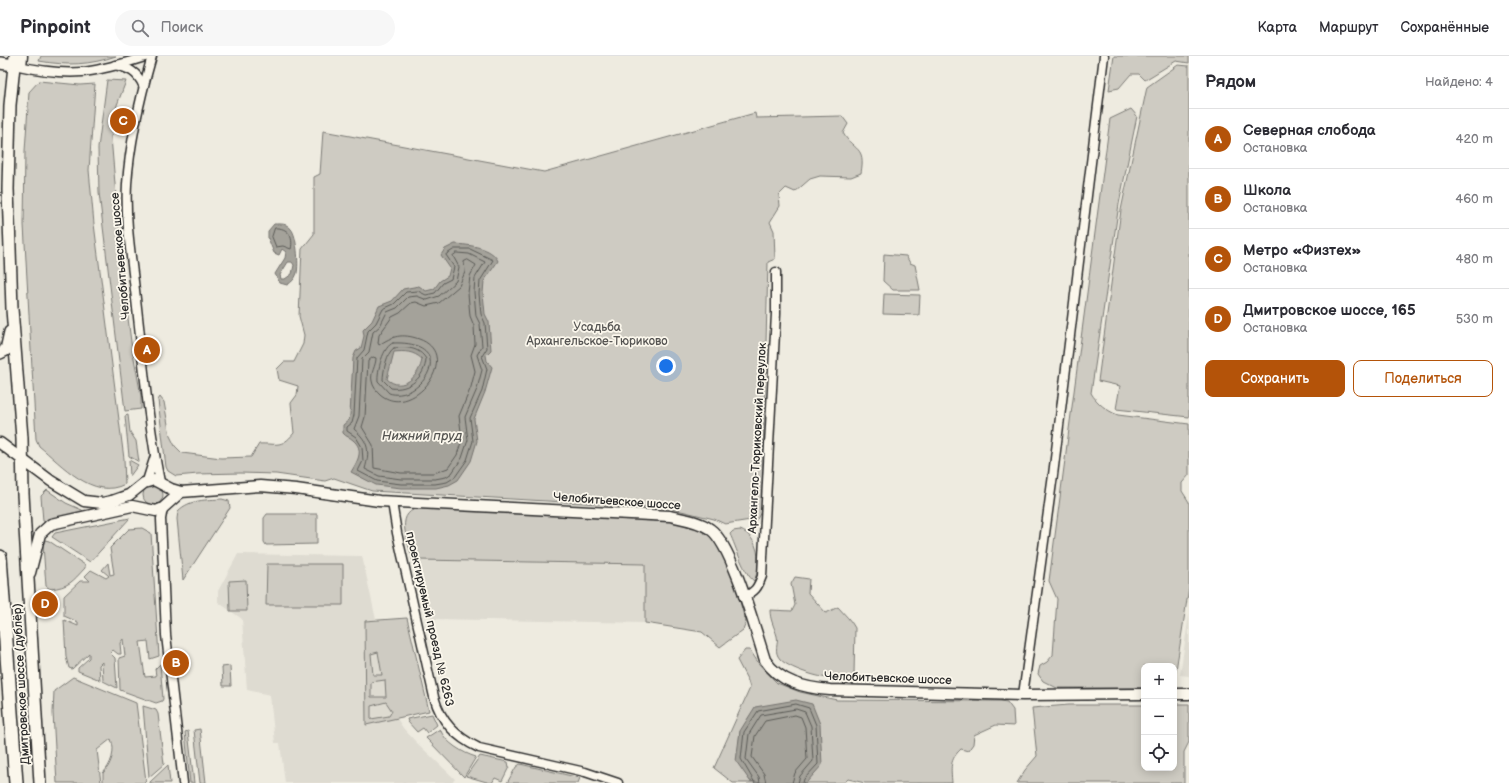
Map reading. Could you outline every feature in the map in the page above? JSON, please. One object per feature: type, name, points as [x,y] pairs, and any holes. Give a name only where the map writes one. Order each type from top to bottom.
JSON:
[{"type":"highway","points":[[0,557],[16,783]]},
{"type":"main road","points":[[0,63],[17,62]]},
{"type":"main road","name":"Дмитровское шоссе (дублёр)","points":[[17,62],[9,111],[8,189],[12,309],[23,460],[28,580],[39,766],[38,783]]},
{"type":"main road","points":[[0,218],[8,189]]},
{"type":"main road","points":[[0,352],[6,350],[8,344],[12,309]]},
{"type":"street","points":[[17,62],[23,56]]},
{"type":"street","points":[[17,62],[64,73],[94,70],[148,56]]},
{"type":"street","name":"Челобитьевское шоссе","points":[[152,56],[143,85],[132,139],[127,205],[144,374],[155,456],[163,484],[168,493],[165,505]]},
{"type":"street","points":[[1023,695],[1053,475],[1074,288],[1104,56]]},
{"type":"street","points":[[114,65],[133,71],[139,77],[143,85]]},
{"type":"street","name":"Архангело-Тюриковский переулок","points":[[743,596],[753,593],[762,576],[775,337],[776,272]]},
{"type":"street","points":[[0,443],[67,492],[84,501],[112,501],[129,495],[144,483]]},
{"type":"street","points":[[0,452],[12,452]]},
{"type":"street","name":"Челобитьевское шоссе","points":[[147,509],[137,496],[155,456]]},
{"type":"street","name":"Челобитьевское шоссе","points":[[144,483],[154,480],[182,492],[260,486],[392,502],[670,516],[690,520],[705,526],[718,536],[733,567],[766,660],[771,670],[782,678],[801,685],[830,690],[1023,695],[1141,694]]},
{"type":"street","points":[[28,580],[36,543],[44,529],[51,524],[132,506],[147,509],[165,505],[182,492]]},
{"type":"street","name":"проектируемый проезд № 6263","points":[[392,502],[397,533],[433,691],[437,707],[445,722],[460,737],[479,748],[585,772],[618,783]]},
{"type":"street","points":[[165,505],[161,519],[166,635],[183,783]]},
{"type":"street","points":[[147,509],[161,519]]},
{"type":"street","points":[[1177,694],[1189,694]]},
{"type":"shaded area","points":[[238,554],[362,556],[398,720],[416,742],[455,779],[452,783],[285,783],[280,743],[275,743],[270,695],[247,690],[242,619],[218,602],[218,591]]},
{"type":"shaded area","points":[[419,560],[645,564],[645,623],[431,619]]},
{"type":"shaded area","points":[[1189,615],[1189,676],[1180,675]]},
{"type":"green space","points":[[41,56],[116,56],[88,63],[59,64],[39,61]]},
{"type":"green space","points":[[1114,56],[1189,56],[1189,63],[1176,61],[1145,80],[1139,74],[1131,74],[1119,88],[1109,90]]},
{"type":"green space","points":[[1178,65],[1189,66],[1189,417],[1116,409],[1120,386],[1098,381],[1121,210],[1147,87]]},
{"type":"green space","points":[[107,80],[126,81],[117,105],[111,137],[123,278],[131,342],[141,396],[141,409],[125,411],[99,193],[98,148]]},
{"type":"green space","points":[[39,81],[80,85],[95,84],[89,170],[94,224],[124,459],[125,484],[113,488],[101,488],[78,478],[39,446],[36,439],[24,225],[25,151],[29,92]]},
{"type":"green space","points":[[1131,109],[1137,116],[1119,204],[1091,393],[1103,406],[1118,415],[1189,424],[1189,475],[1182,483],[1182,491],[1189,502],[1189,587],[1177,664],[1141,663],[1141,688],[1057,688],[1043,681],[1038,674],[1040,666],[1047,662],[1053,655],[1057,599],[1049,581],[1110,119]]},
{"type":"green space","name":"Усадьба Архангельское-Тюриково","points":[[755,113],[756,118],[842,116],[848,124],[843,133],[858,150],[862,158],[861,173],[851,177],[820,176],[810,179],[795,192],[786,188],[779,195],[780,206],[770,222],[774,231],[775,259],[768,262],[762,510],[757,519],[725,524],[714,519],[669,508],[372,491],[334,478],[325,481],[276,474],[240,473],[176,476],[168,471],[166,467],[158,400],[160,397],[164,402],[170,436],[175,446],[182,453],[221,458],[251,457],[259,444],[282,443],[294,433],[291,403],[297,395],[298,386],[279,380],[277,369],[284,362],[294,362],[303,344],[304,335],[299,316],[302,249],[314,234],[314,177],[320,174],[323,131],[544,172]]},
{"type":"green space","points":[[884,254],[906,256],[910,263],[915,265],[920,290],[893,290],[883,281]]},
{"type":"green space","points":[[884,294],[920,295],[919,315],[883,314]]},
{"type":"green space","points":[[128,415],[130,432],[136,441],[139,462],[129,456],[125,416]]},
{"type":"green space","points":[[129,460],[138,465],[130,476]]},
{"type":"green space","points":[[153,485],[160,488],[163,495],[160,502],[153,505],[146,502],[143,495],[146,488]]},
{"type":"green space","points":[[47,490],[66,503],[82,510],[85,513],[47,522],[43,521],[41,496]]},
{"type":"green space","points":[[222,499],[229,501],[230,508],[183,580],[177,519],[178,511],[193,502]]},
{"type":"green space","points":[[424,507],[671,521],[700,529],[714,539],[725,556],[746,623],[743,630],[720,647],[702,632],[645,623],[645,564],[419,560],[419,563],[413,561],[406,535],[405,520],[408,514],[414,509]]},
{"type":"green space","points":[[267,514],[317,514],[317,544],[266,545],[264,542],[264,518]]},
{"type":"green space","points":[[130,518],[90,562],[52,537],[55,533]]},
{"type":"green space","points":[[142,528],[151,533],[159,656],[150,659],[148,641],[140,642],[145,677],[156,676],[155,669],[160,664],[163,699],[162,701],[156,703],[120,690],[119,658],[125,656],[123,639],[120,643],[121,654],[118,654],[113,650],[110,653],[115,658],[117,688],[103,681],[102,662],[99,665],[100,680],[78,671],[78,668],[89,658],[89,653],[72,669],[69,668],[66,657],[64,620],[78,626],[78,622],[64,616],[64,596],[80,581],[90,581],[85,576],[91,570],[106,578],[109,576],[102,570],[108,563],[110,575],[114,574],[110,548],[129,529]]},
{"type":"green space","points":[[740,530],[751,538],[757,552],[758,567],[754,581],[747,573],[730,534],[733,531]]},
{"type":"green space","points":[[45,540],[49,541],[85,565],[85,568],[77,577],[62,587],[50,589],[46,586],[43,545]]},
{"type":"green space","points":[[267,564],[343,564],[343,605],[266,605]]},
{"type":"green space","points":[[795,577],[809,579],[808,593],[826,613],[838,607],[855,628],[854,674],[849,678],[832,679],[802,671],[785,663],[778,656],[777,636],[771,620],[770,610],[792,611],[795,605],[791,584]]},
{"type":"green space","points":[[246,580],[247,611],[230,611],[229,581]]},
{"type":"green space","points":[[407,618],[429,711],[366,725],[365,621]],"holes":[[[378,652],[382,675],[373,675],[371,654]],[[385,680],[386,697],[371,697],[371,682]],[[386,702],[392,711],[389,716],[371,719],[371,706]]]},
{"type":"green space","points":[[745,650],[750,650],[759,664],[777,683],[800,692],[837,700],[1007,702],[1013,710],[1014,726],[996,725],[974,735],[973,744],[968,751],[961,749],[954,757],[951,769],[952,783],[865,783],[848,779],[844,783],[806,783],[740,731],[739,742],[750,781],[761,783],[733,783],[714,768],[750,688],[737,660]]},
{"type":"green space","points":[[230,666],[231,686],[223,686],[222,667]]},
{"type":"green space","points":[[73,677],[136,703],[146,781],[144,783],[103,783],[103,773],[112,758],[113,753],[111,739],[97,750],[101,783],[57,783],[53,713],[54,691]]},
{"type":"green space","points":[[1177,704],[1189,704],[1189,742],[1184,752],[1184,783],[1017,783],[1025,770],[1037,756],[1032,708],[1069,705],[1141,705],[1141,771],[1177,771]]},
{"type":"green space","points":[[143,706],[156,710],[158,714],[164,764],[149,777]]},
{"type":"green space","points":[[432,714],[437,725],[427,733],[423,728],[417,732],[407,719]]},
{"type":"green space","points":[[200,729],[206,783],[200,783],[194,730]]},
{"type":"green space","points":[[440,729],[446,739],[455,747],[476,757],[464,777],[426,738]]},
{"type":"green space","points":[[188,731],[194,783],[190,783],[185,732]]},
{"type":"green space","points":[[480,756],[508,762],[509,767],[502,781],[495,778],[492,783],[490,783],[466,776]]},
{"type":"green space","points":[[520,764],[580,778],[578,783],[507,783],[516,767]]},
{"type":"green space","points":[[168,765],[170,783],[150,783],[150,782]]},
{"type":"water","points":[[274,224],[286,225],[293,232],[295,237],[298,269],[294,279],[287,285],[280,283],[275,274],[285,258],[286,252],[282,249],[279,255],[274,253],[268,238],[268,231]],"holes":[[[288,262],[292,262],[294,265],[292,274],[285,279],[281,279],[280,275]]]},
{"type":"water","name":"Нижний пруд","points":[[455,244],[473,246],[491,253],[498,261],[484,281],[483,293],[485,314],[489,322],[491,350],[486,355],[487,361],[492,367],[485,392],[474,419],[477,441],[471,461],[458,480],[449,485],[436,488],[401,488],[376,485],[351,472],[359,456],[359,448],[353,440],[343,433],[343,425],[349,420],[350,415],[353,358],[356,351],[361,348],[364,336],[363,330],[372,321],[379,306],[392,301],[403,289],[419,286],[426,291],[434,289],[440,281],[448,276],[450,268],[441,255],[445,249]],"holes":[[[394,352],[412,353],[422,359],[418,371],[409,381],[399,384],[393,383],[387,379]]]},
{"type":"water","points":[[796,700],[812,704],[820,724],[822,765],[806,783],[761,783],[750,781],[736,761],[740,731],[755,707]]},
{"type":"place","name":"Метро «Физтех»","points":[[123,121]]},
{"type":"place","name":"Северная слобода","points":[[147,350]]},
{"type":"place","name":"Дмитровское шоссе, 165","points":[[45,604]]},
{"type":"place","name":"Школа","points":[[176,663]]}]
